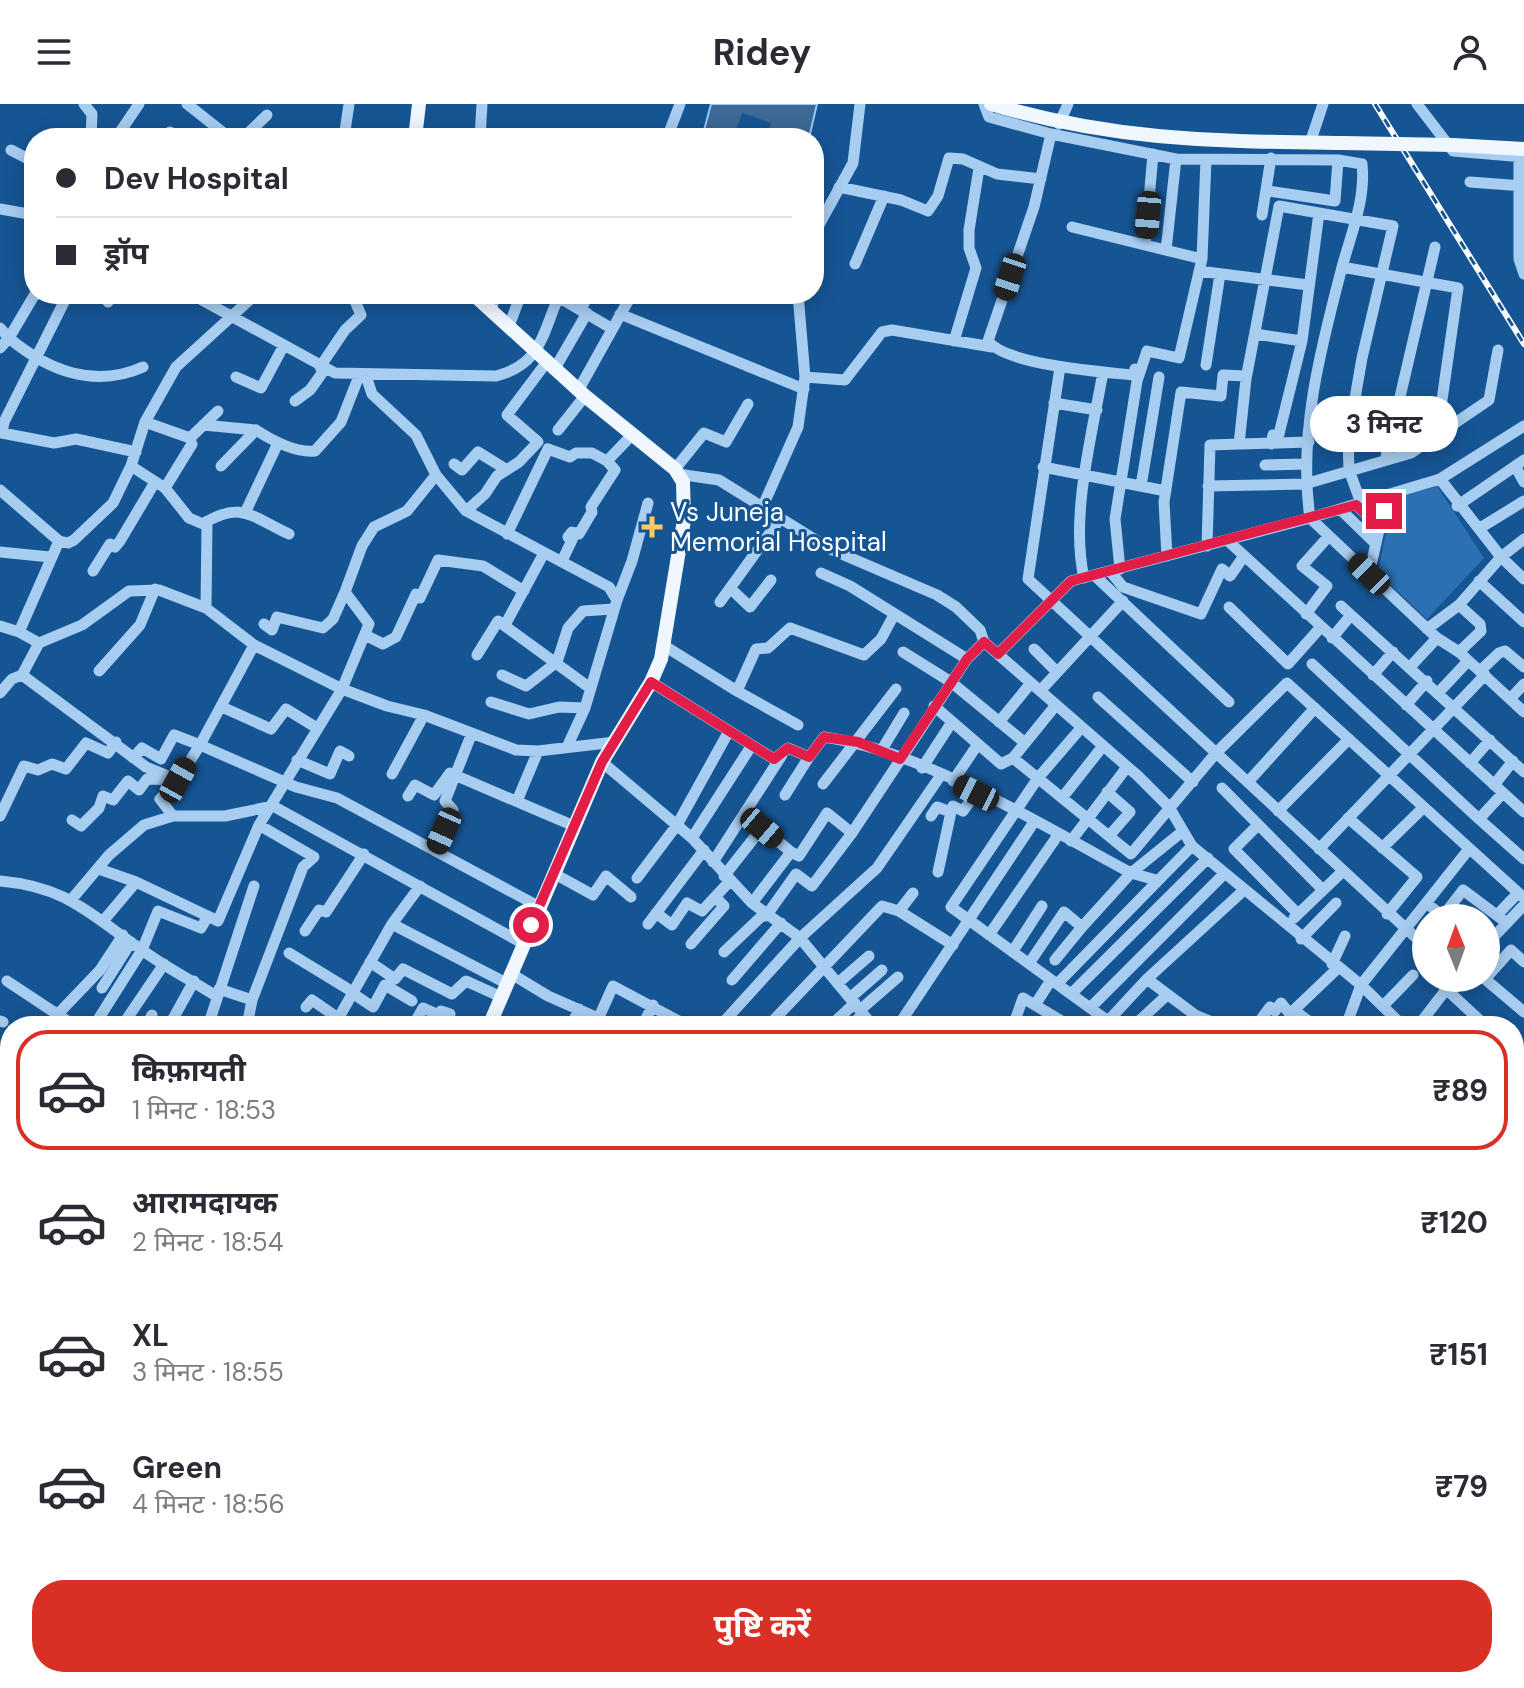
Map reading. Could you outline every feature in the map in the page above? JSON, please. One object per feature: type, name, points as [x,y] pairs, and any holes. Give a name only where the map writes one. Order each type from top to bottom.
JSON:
[{"type":"main road","points":[[416,128],[419,104]]},
{"type":"main road","points":[[991,104],[1010,107],[1055,129],[1174,140],[1450,144],[1523,152]]},
{"type":"main road","points":[[484,304],[631,436],[677,471],[683,482],[684,520],[663,645],[651,682],[602,762],[494,1016]]},
{"type":"street","points":[[84,104],[92,114],[91,128]]},
{"type":"street","points":[[123,128],[139,104]]},
{"type":"street","points":[[187,104],[217,128]]},
{"type":"street","points":[[345,128],[349,104]]},
{"type":"street","points":[[481,128],[482,104]]},
{"type":"street","points":[[671,128],[680,104]]},
{"type":"street","points":[[824,215],[853,163],[860,104]]},
{"type":"street","points":[[984,104],[989,117],[1055,129],[1176,159],[1271,158],[1338,160],[1362,164],[1357,220],[1317,370],[1305,464],[1310,518],[1432,634],[1463,656],[1524,712]]},
{"type":"street","points":[[992,347],[988,341],[1055,129],[1068,104]]},
{"type":"street","points":[[1310,143],[1323,104]]},
{"type":"street","points":[[1417,104],[1450,144]]},
{"type":"street","points":[[253,128],[267,115]]},
{"type":"street","points":[[11,150],[24,157]]},
{"type":"street","points":[[1523,152],[1519,259],[1524,274]]},
{"type":"street","points":[[1145,245],[1153,154]]},
{"type":"street","points":[[839,187],[884,196],[928,211],[938,196],[949,158],[963,159],[979,168],[1041,179]]},
{"type":"street","points":[[1262,215],[1271,158]]},
{"type":"street","points":[[1166,250],[1176,159]]},
{"type":"street","points":[[1206,160],[1202,259],[1179,358],[1147,351],[1140,371],[1115,519],[1115,570],[1123,587],[1201,614],[1222,569],[1230,576],[1244,556]]},
{"type":"street","points":[[1268,191],[1335,201],[1338,160]]},
{"type":"street","points":[[954,341],[976,268],[969,248],[969,230],[979,168]]},
{"type":"street","points":[[1470,182],[1521,186]]},
{"type":"street","points":[[855,264],[884,196]]},
{"type":"street","points":[[1239,444],[1246,376],[1279,206],[1393,226],[1350,426],[1349,470],[1359,504],[1380,527]]},
{"type":"street","points":[[0,209],[24,213]]},
{"type":"street","points":[[1271,444],[1273,435],[1279,434],[1302,341],[1319,213]]},
{"type":"street","points":[[1072,227],[1202,259]]},
{"type":"street","points":[[1386,457],[1435,247]]},
{"type":"street","points":[[1342,267],[1458,288],[1437,435]]},
{"type":"street","points":[[1199,271],[1308,285]]},
{"type":"street","points":[[1206,365],[1220,274]]},
{"type":"street","points":[[0,348],[29,304]]},
{"type":"street","points":[[63,304],[4,422],[2,433],[54,443],[76,439],[136,452]]},
{"type":"street","points":[[209,304],[322,368],[363,376],[496,376],[546,362]]},
{"type":"street","points":[[0,490],[59,541],[68,543],[94,524],[113,503],[131,466],[145,422],[176,367],[245,304]]},
{"type":"street","points":[[295,401],[310,390],[345,330],[361,315],[356,304]]},
{"type":"street","points":[[492,311],[493,304]]},
{"type":"street","points":[[509,326],[517,304]]},
{"type":"street","points":[[546,362],[556,304]]},
{"type":"street","points":[[572,304],[611,328]]},
{"type":"street","points":[[466,511],[538,442],[507,415],[586,304]]},
{"type":"street","points":[[558,430],[582,393],[611,328],[626,304]]},
{"type":"street","points":[[762,508],[798,427],[804,383],[799,304]]},
{"type":"street","points":[[620,314],[804,383],[845,380],[882,332],[892,330],[992,347],[1060,367],[1133,375],[1135,369],[1140,371]]},
{"type":"street","points":[[0,328],[35,360],[111,377],[143,367]]},
{"type":"street","points":[[1255,334],[1302,341]]},
{"type":"street","points":[[236,377],[261,388],[283,347]]},
{"type":"street","points":[[1208,486],[1305,484],[1386,457],[1411,453],[1489,400],[1498,350]]},
{"type":"street","points":[[1060,367],[1028,579],[1412,935]]},
{"type":"street","points":[[1103,372],[1086,476],[1078,552],[1089,577],[1123,601],[1229,702]]},
{"type":"street","points":[[1167,556],[1166,491],[1181,392],[1221,396],[1223,375],[1246,376]]},
{"type":"street","points":[[203,425],[256,430],[278,443],[305,452],[323,445],[341,422],[363,376]]},
{"type":"street","points":[[363,376],[372,394],[416,435],[436,475],[466,511],[609,587],[615,605]]},
{"type":"street","points":[[1141,486],[1159,377]]},
{"type":"street","points":[[1054,403],[1097,410]]},
{"type":"street","points":[[748,404],[726,442],[704,433],[677,471],[719,480],[830,549],[946,601],[980,630],[984,642],[1169,807],[1192,846],[1301,939],[1361,985],[1393,1016]]},
{"type":"street","points":[[145,422],[190,438],[218,411]]},
{"type":"street","points":[[998,654],[1071,581],[1310,518],[1440,479],[1524,426]]},
{"type":"street","points":[[221,466],[256,430]]},
{"type":"street","points":[[607,461],[631,436]]},
{"type":"street","points":[[1207,546],[1210,445],[1309,442]]},
{"type":"street","points":[[245,513],[278,443]]},
{"type":"street","points":[[93,571],[110,544],[115,547],[120,541],[192,444]]},
{"type":"street","points":[[507,534],[548,449],[570,457],[576,453],[592,453],[607,461],[615,470],[591,507],[592,512],[579,534],[572,532],[568,537],[572,540],[562,561]]},
{"type":"street","points":[[454,464],[462,470],[478,452],[507,470]]},
{"type":"street","points":[[1457,506],[1519,463],[1524,482]]},
{"type":"street","points":[[1265,465],[1305,464]]},
{"type":"street","points":[[131,466],[160,485],[189,518],[203,524],[223,511],[245,513],[289,534]]},
{"type":"street","points":[[1043,467],[1166,491]]},
{"type":"street","points":[[264,624],[272,630],[277,617],[323,628],[333,619],[362,546],[374,527],[407,511],[436,475]]},
{"type":"street","points":[[1440,479],[1457,506],[1524,579]]},
{"type":"street","points":[[1369,574],[1387,495]]},
{"type":"street","points":[[1480,528],[1524,501]]},
{"type":"street","points":[[567,747],[585,708],[648,503]]},
{"type":"street","points":[[1340,509],[1376,544]]},
{"type":"street","points":[[720,602],[780,519]]},
{"type":"street","points":[[206,608],[207,521]]},
{"type":"street","points":[[1306,614],[1327,586],[1302,566],[1329,536]]},
{"type":"street","points":[[1410,667],[1432,634],[1479,581],[1501,557],[1524,539]]},
{"type":"street","points":[[1227,540],[1524,812]]},
{"type":"street","points":[[19,632],[59,541]]},
{"type":"street","points":[[0,552],[50,557]]},
{"type":"street","points":[[505,625],[544,553]]},
{"type":"street","points":[[365,635],[383,644],[396,637],[416,594],[420,598],[438,560],[483,566],[524,591]]},
{"type":"street","points":[[821,573],[850,586],[967,659]]},
{"type":"street","points":[[730,588],[750,607],[771,580]]},
{"type":"street","points":[[1479,581],[1524,622]]},
{"type":"street","points":[[99,671],[140,625],[155,589]]},
{"type":"street","points":[[0,693],[12,679],[22,675],[39,643],[82,625],[129,591],[155,589],[206,608],[254,645],[342,689],[387,706],[424,715],[516,750],[538,751],[615,742]]},
{"type":"street","points":[[99,869],[136,882],[218,921],[259,825],[342,689],[365,635],[369,624],[366,617],[345,592]]},
{"type":"street","points":[[999,722],[1057,672],[1123,601]]},
{"type":"street","points":[[502,675],[526,686],[557,662],[568,628],[583,611],[615,605]]},
{"type":"street","points":[[1439,692],[1481,631],[1480,624],[1459,605]]},
{"type":"street","points":[[1341,606],[1524,772]]},
{"type":"street","points":[[1013,758],[1131,854],[1216,753],[1294,673],[1229,607]]},
{"type":"street","points":[[737,691],[756,649],[768,648],[790,628],[864,655],[881,639],[894,615]]},
{"type":"street","points":[[1332,638],[1351,615]]},
{"type":"street","points":[[477,655],[498,621],[590,688]]},
{"type":"street","points":[[0,626],[39,643]]},
{"type":"street","points":[[1288,664],[1320,628]]},
{"type":"street","points":[[724,952],[765,915],[796,874],[812,886],[852,833],[967,659],[984,642]]},
{"type":"street","points":[[155,822],[160,799],[178,780],[200,745],[254,645]]},
{"type":"street","points":[[663,645],[798,725]]},
{"type":"street","points":[[1034,649],[1057,672]]},
{"type":"street","points":[[903,652],[951,682],[1024,742]]},
{"type":"street","points":[[1373,675],[1393,652]]},
{"type":"street","points":[[1319,849],[1499,653],[1512,653],[1524,667]]},
{"type":"street","points":[[1312,664],[1524,859]]},
{"type":"street","points":[[22,675],[116,742],[133,758],[178,780]]},
{"type":"street","points":[[1406,705],[1427,681]]},
{"type":"street","points":[[651,682],[774,759],[788,748],[809,757]]},
{"type":"street","points":[[1287,683],[1521,896],[1500,923]]},
{"type":"street","points":[[1510,699],[1524,684]]},
{"type":"street","points":[[823,784],[896,689]]},
{"type":"street","points":[[1098,697],[1193,782]]},
{"type":"street","points":[[491,702],[529,714],[559,707],[585,708]]},
{"type":"street","points":[[934,706],[1001,764],[1013,758],[1056,705]]},
{"type":"street","points":[[222,707],[271,729],[286,709],[317,728]]},
{"type":"street","points":[[1248,782],[1315,708]]},
{"type":"street","points":[[881,751],[904,713]]},
{"type":"street","points":[[392,774],[424,715]]},
{"type":"street","points":[[922,768],[952,722]]},
{"type":"street","points":[[1081,728],[1038,778],[951,907],[1101,1016]]},
{"type":"street","points":[[637,878],[677,825],[729,731]]},
{"type":"street","points":[[435,851],[453,810],[445,801],[472,733]]},
{"type":"street","points":[[133,758],[142,748],[161,759],[174,735],[319,795],[337,798],[538,906]]},
{"type":"street","points":[[785,795],[824,737],[858,742],[941,775],[1131,873],[1156,880]]},
{"type":"street","points":[[1278,811],[1349,739]]},
{"type":"street","points":[[1470,763],[1490,740]]},
{"type":"street","points":[[0,816],[24,766],[38,770],[52,764],[66,769],[86,743],[108,753],[116,742]]},
{"type":"street","points":[[953,781],[978,744]]},
{"type":"street","points":[[692,838],[752,745]]},
{"type":"street","points":[[1062,798],[1103,746]]},
{"type":"street","points":[[297,760],[330,774],[340,751],[349,756]]},
{"type":"street","points":[[517,801],[538,751]]},
{"type":"street","points":[[713,862],[784,751]]},
{"type":"street","points":[[1479,819],[1513,761]]},
{"type":"street","points":[[602,762],[692,838],[727,879],[765,915],[800,938],[865,1016]]},
{"type":"street","points":[[1071,841],[1127,767]]},
{"type":"street","points":[[408,796],[415,785],[434,795],[450,773],[574,826]]},
{"type":"street","points":[[729,1016],[800,938],[877,868],[941,775]]},
{"type":"street","points":[[72,820],[81,826],[99,808],[103,796],[113,800],[128,781],[139,790],[147,779],[178,780]]},
{"type":"street","points":[[1222,788],[1323,890]]},
{"type":"street","points":[[1107,792],[1130,812],[1109,836]]},
{"type":"street","points":[[1514,803],[1524,792]]},
{"type":"street","points":[[938,872],[953,806],[963,811],[976,793]]},
{"type":"street","points":[[160,799],[173,816]]},
{"type":"street","points":[[71,900],[132,835],[155,822],[173,816],[225,816],[273,806],[524,944]]},
{"type":"street","points":[[931,816],[937,807],[951,812]]},
{"type":"street","points":[[1382,848],[1424,807]]},
{"type":"street","points":[[656,913],[672,925],[687,903],[702,911],[762,828],[799,856],[827,813],[852,833]]},
{"type":"street","points":[[1348,818],[1417,877],[1387,914]]},
{"type":"street","points":[[905,1016],[1034,822]]},
{"type":"street","points":[[249,1016],[252,1000],[303,867],[314,857],[259,825]]},
{"type":"street","points":[[1258,825],[1234,849],[1298,914]]},
{"type":"street","points":[[1055,960],[1131,873],[1183,831]]},
{"type":"street","points":[[989,935],[1058,835]]},
{"type":"street","points":[[1035,1005],[1054,982],[1192,846]]},
{"type":"street","points":[[1350,1016],[1361,985],[1469,849]]},
{"type":"street","points":[[648,924],[704,850]]},
{"type":"street","points":[[752,903],[791,852]]},
{"type":"street","points":[[305,931],[319,910],[326,912],[364,854]]},
{"type":"street","points":[[1071,994],[1208,858]]},
{"type":"street","points":[[1286,926],[1342,872]]},
{"type":"street","points":[[553,873],[593,895],[606,876],[631,897]]},
{"type":"street","points":[[1090,1008],[1224,874]]},
{"type":"street","points":[[0,881],[40,885],[104,920],[142,950],[194,981],[218,992],[252,1000]]},
{"type":"street","points":[[104,920],[136,882]]},
{"type":"street","points":[[211,1016],[254,886]]},
{"type":"street","points":[[340,1016],[392,924],[420,886]]},
{"type":"street","points":[[1453,904],[1463,890],[1480,904]]},
{"type":"street","points":[[1113,1016],[1147,979],[1243,891]]},
{"type":"street","points":[[899,911],[913,893]]},
{"type":"street","points":[[691,944],[724,906],[715,897]]},
{"type":"street","points":[[1301,939],[1336,903]]},
{"type":"street","points":[[1503,918],[1524,905]]},
{"type":"street","points":[[777,1016],[882,906],[899,911],[953,945]]},
{"type":"street","points":[[1013,951],[1042,906]]},
{"type":"street","points":[[100,1016],[142,950],[158,911],[201,928],[208,916]]},
{"type":"street","points":[[1030,962],[1064,912],[1082,927]]},
{"type":"street","points":[[732,980],[781,923]]},
{"type":"street","points":[[392,924],[505,984]]},
{"type":"street","points":[[1265,1016],[1270,1007],[1275,1011],[1281,1003],[1290,1014],[1294,1010],[1335,966],[1345,936]]},
{"type":"street","points":[[102,988],[127,938]]},
{"type":"street","points":[[58,1014],[127,938]]},
{"type":"street","points":[[1524,962],[1511,950],[1485,979],[1524,1012]]},
{"type":"street","points":[[289,953],[373,1007],[385,985],[412,1001]]},
{"type":"street","points":[[838,983],[869,956]]},
{"type":"street","points":[[370,962],[395,979],[403,969],[452,994],[466,981],[505,984],[548,996],[589,1016]]},
{"type":"street","points":[[129,1016],[164,964]]},
{"type":"street","points":[[854,1016],[882,970]]},
{"type":"street","points":[[1383,1006],[1412,976]]},
{"type":"street","points":[[844,1016],[898,977]]},
{"type":"street","points":[[1147,979],[1166,996],[1203,1016]]},
{"type":"street","points":[[7,981],[61,1016]]},
{"type":"street","points":[[175,1016],[194,981]]},
{"type":"street","points":[[600,1016],[613,986],[671,1016]]},
{"type":"street","points":[[1426,1016],[1444,992]]},
{"type":"street","points":[[1449,992],[1475,1016]]},
{"type":"street","points":[[1144,1016],[1166,996]]},
{"type":"street","points":[[1017,1016],[1023,998],[1053,1016]]},
{"type":"street","points":[[306,1007],[312,1000],[329,1016]]},
{"type":"street","points":[[647,1016],[653,1005]]},
{"type":"street","points":[[419,1016],[423,1008],[439,1015],[441,1011],[450,1014]]},
{"type":"street","points":[[576,1016],[579,1009]]},
{"type":"street","points":[[1294,1010],[1302,1016]]},
{"type":"shaded area","points":[[711,104],[817,104],[811,128],[705,128]]},
{"type":"shaded area","points":[[1437,486],[1484,558],[1427,619],[1378,573],[1391,506],[1397,498]]},
{"type":"pier","points":[[742,113],[771,123],[769,128],[737,128]]},
{"type":"railway","points":[[1375,104],[1524,344]]},
{"type":"place","name":"Vs Juneja Memorial Hospital","points":[[652,527]]},
{"type":"route","points":[[531,925],[602,762],[651,682],[774,759],[788,748],[809,757],[824,737],[858,742],[900,759],[967,659],[984,642],[998,654],[1071,581],[1356,505],[1380,527],[1384,511]]}]
